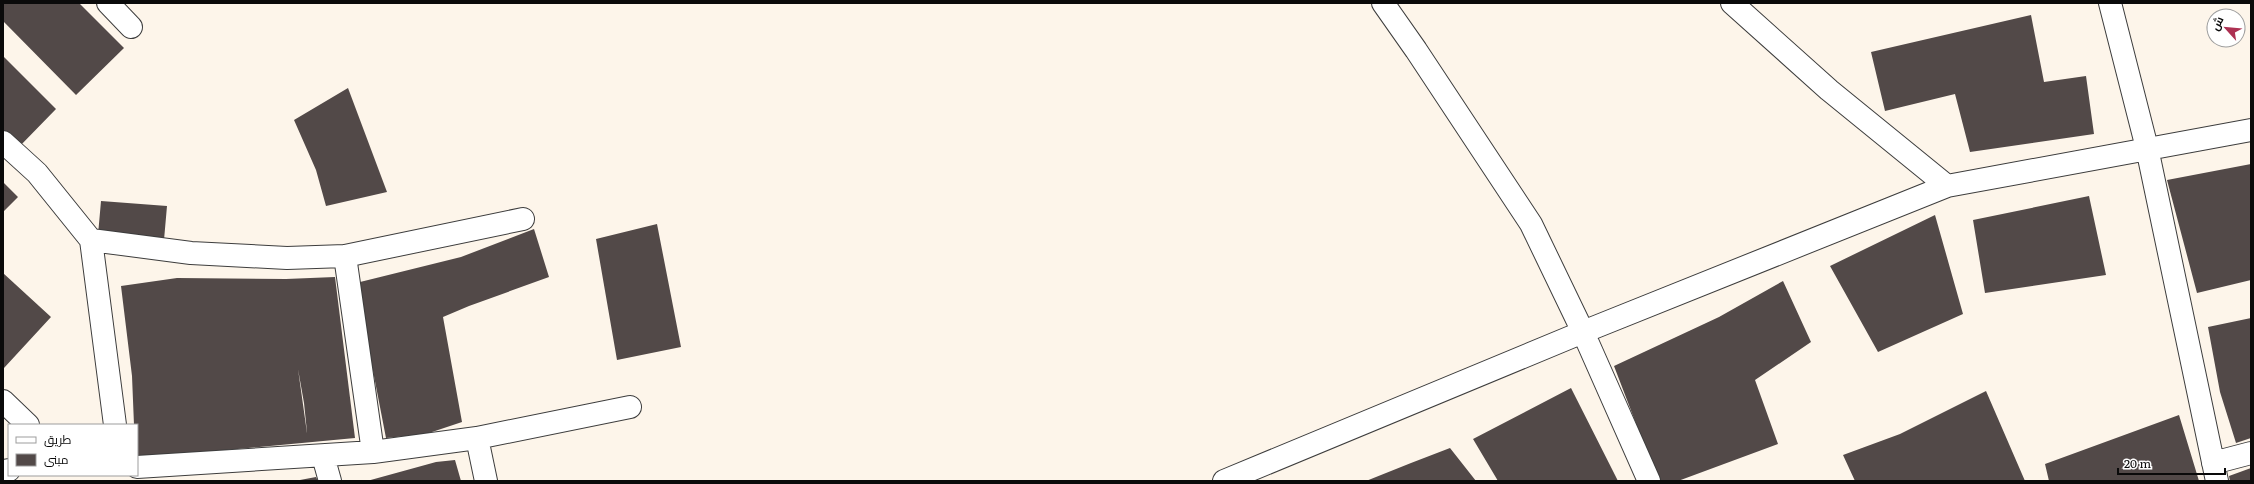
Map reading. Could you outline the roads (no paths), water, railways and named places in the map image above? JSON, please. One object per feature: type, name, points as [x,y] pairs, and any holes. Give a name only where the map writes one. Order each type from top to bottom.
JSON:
[{"type":"street","points":[[108,3],[131,27]]},
{"type":"street","points":[[1383,3],[1416,50],[1531,224],[1583,332],[1649,481]]},
{"type":"street","points":[[1732,3],[1829,90],[1947,186]]},
{"type":"street","points":[[2110,3],[2147,148],[2215,472],[2251,453]]},
{"type":"street","points":[[1224,481],[1583,332],[1947,186],[2251,130]]},
{"type":"street","points":[[3,142],[37,173],[91,240],[116,424]]},
{"type":"street","points":[[91,240],[191,253],[287,258],[345,256],[523,219]]},
{"type":"street","points":[[345,256],[373,452]]},
{"type":"street","points":[[3,401],[27,424]]},
{"type":"street","points":[[138,467],[373,452],[477,438],[630,407]]},
{"type":"street","points":[[477,438],[486,481]]},
{"type":"street","points":[[323,456],[330,481]]}]
